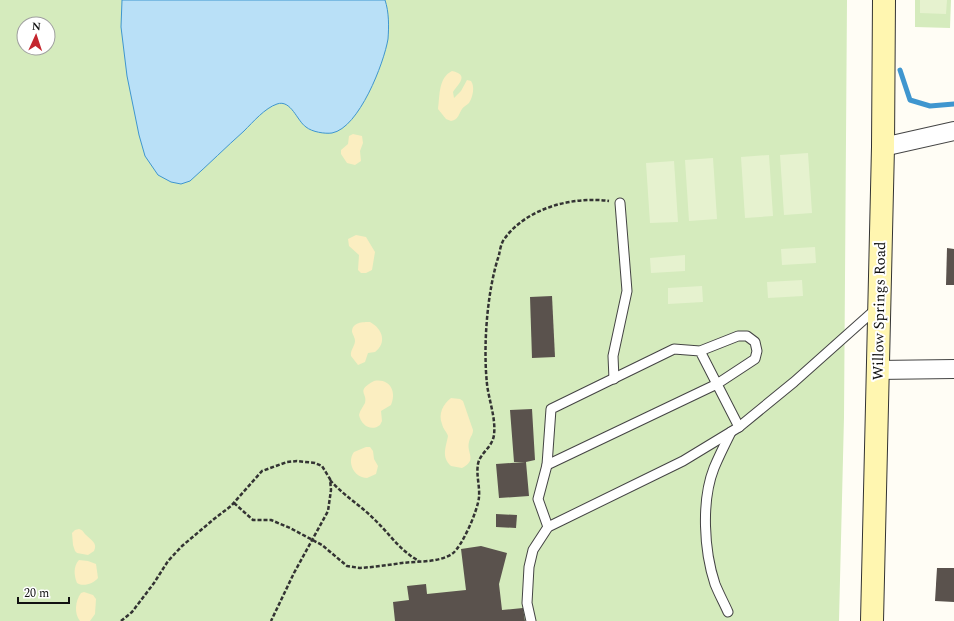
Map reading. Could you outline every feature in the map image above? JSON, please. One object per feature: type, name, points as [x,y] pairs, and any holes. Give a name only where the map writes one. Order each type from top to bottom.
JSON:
[{"type":"main road","name":"Willow Springs Road","points":[[872,621],[878,307],[883,147],[884,0]]},
{"type":"street","points":[[883,147],[954,131]]},
{"type":"street","points":[[877,370],[954,369]]},
{"type":"lane","points":[[614,379],[613,356],[627,291],[620,203]]},
{"type":"lane","points":[[531,621],[527,603],[529,567],[533,550],[548,527],[683,461],[735,430],[794,382],[878,307]]},
{"type":"lane","points":[[548,465],[717,384],[755,359],[757,351],[755,342],[747,336],[738,336],[700,351],[674,349],[551,409],[548,465],[538,498],[548,527]]},
{"type":"lane","points":[[700,351],[717,384],[735,430]]},
{"type":"lane","points":[[728,612],[715,583],[707,549],[705,523],[706,498],[713,470],[735,430]]},
{"type":"path","points":[[234,503],[253,520],[271,520],[322,545],[341,562],[353,567],[360,568],[420,562],[441,558],[453,553],[460,546],[477,511],[480,497],[478,465],[483,454],[489,448],[494,435],[494,425],[487,384],[486,332],[493,272],[503,239],[516,226],[538,211],[563,204],[596,200],[620,203]]},
{"type":"path","points":[[121,621],[132,612],[150,589],[168,561],[182,546],[234,503],[262,471],[287,462],[298,461],[315,463],[322,466],[330,479],[341,492],[374,519],[411,557],[420,562]]},
{"type":"path","points":[[271,621],[328,511],[331,490],[330,479]]},
{"type":"green space","points":[[0,0],[847,0],[844,417],[839,621],[0,621]]},
{"type":"green space","points":[[915,0],[951,0],[950,28],[915,27]]},
{"type":"green space","points":[[920,0],[947,0],[946,14],[920,13]]},
{"type":"green space","points":[[808,153],[812,213],[784,215],[780,155]]},
{"type":"green space","points":[[769,155],[773,216],[745,218],[741,157]]},
{"type":"green space","points":[[713,158],[717,219],[689,221],[685,160]]},
{"type":"green space","points":[[674,161],[678,222],[650,223],[646,163]]},
{"type":"green space","points":[[815,247],[816,263],[782,265],[781,249]]},
{"type":"green space","points":[[685,255],[685,271],[651,273],[650,258]]},
{"type":"green space","points":[[802,280],[803,296],[768,298],[767,282]]},
{"type":"green space","points":[[702,286],[703,302],[668,304],[668,288]]},
{"type":"sand","points":[[452,71],[462,77],[460,83],[453,92],[454,98],[461,91],[467,80],[471,81],[473,89],[469,103],[463,108],[457,118],[451,121],[446,119],[438,109],[440,88],[444,78]]},
{"type":"sand","points":[[353,134],[362,136],[363,143],[360,151],[361,161],[355,165],[347,163],[341,154],[341,150],[348,144],[349,136]]},
{"type":"sand","points":[[356,235],[366,237],[375,252],[372,270],[366,273],[361,273],[358,270],[359,255],[349,246],[348,239]]},
{"type":"sand","points":[[370,322],[378,328],[382,336],[381,344],[375,352],[368,353],[365,362],[358,365],[351,356],[355,341],[352,329],[358,323]]},
{"type":"sand","points":[[374,381],[384,382],[391,387],[393,400],[391,405],[381,411],[382,421],[380,425],[370,428],[362,422],[359,415],[365,403],[365,387]]},
{"type":"sand","points":[[451,398],[460,399],[463,401],[473,430],[468,446],[470,459],[467,465],[462,468],[451,466],[445,455],[448,436],[441,420],[441,413],[446,403]]},
{"type":"sand","points":[[370,447],[373,451],[374,459],[378,466],[376,474],[367,478],[356,473],[351,465],[354,452]]},
{"type":"sand","points":[[79,529],[95,544],[94,551],[88,555],[77,553],[75,551],[72,533]]},
{"type":"sand","points":[[79,560],[96,564],[98,578],[96,580],[85,585],[77,583],[75,571]]},
{"type":"sand","points":[[84,592],[93,595],[96,599],[95,614],[90,621],[80,621],[76,611],[77,600],[81,593]]},
{"type":"water","points":[[122,0],[385,0],[389,29],[388,39],[386,50],[369,93],[352,120],[342,129],[332,133],[312,130],[303,124],[290,107],[282,103],[277,104],[259,116],[190,181],[181,184],[171,182],[158,175],[145,156],[139,135],[127,76],[121,27]]},
{"type":"building","points":[[947,248],[954,249],[954,285],[946,285]]},
{"type":"building","points":[[552,296],[555,357],[532,358],[530,297]]},
{"type":"building","points":[[532,409],[535,460],[526,462],[529,496],[499,498],[496,464],[525,462],[514,462],[510,410]]},
{"type":"building","points":[[496,514],[517,515],[516,528],[496,527]]},
{"type":"building","points":[[481,546],[507,553],[499,584],[502,610],[523,608],[525,621],[395,621],[393,602],[409,600],[407,586],[426,584],[427,594],[466,590],[461,549]]},
{"type":"building","points":[[937,568],[954,568],[954,602],[935,601]]},
{"type":"waterway","points":[[900,70],[910,100],[930,106],[954,104]]}]
